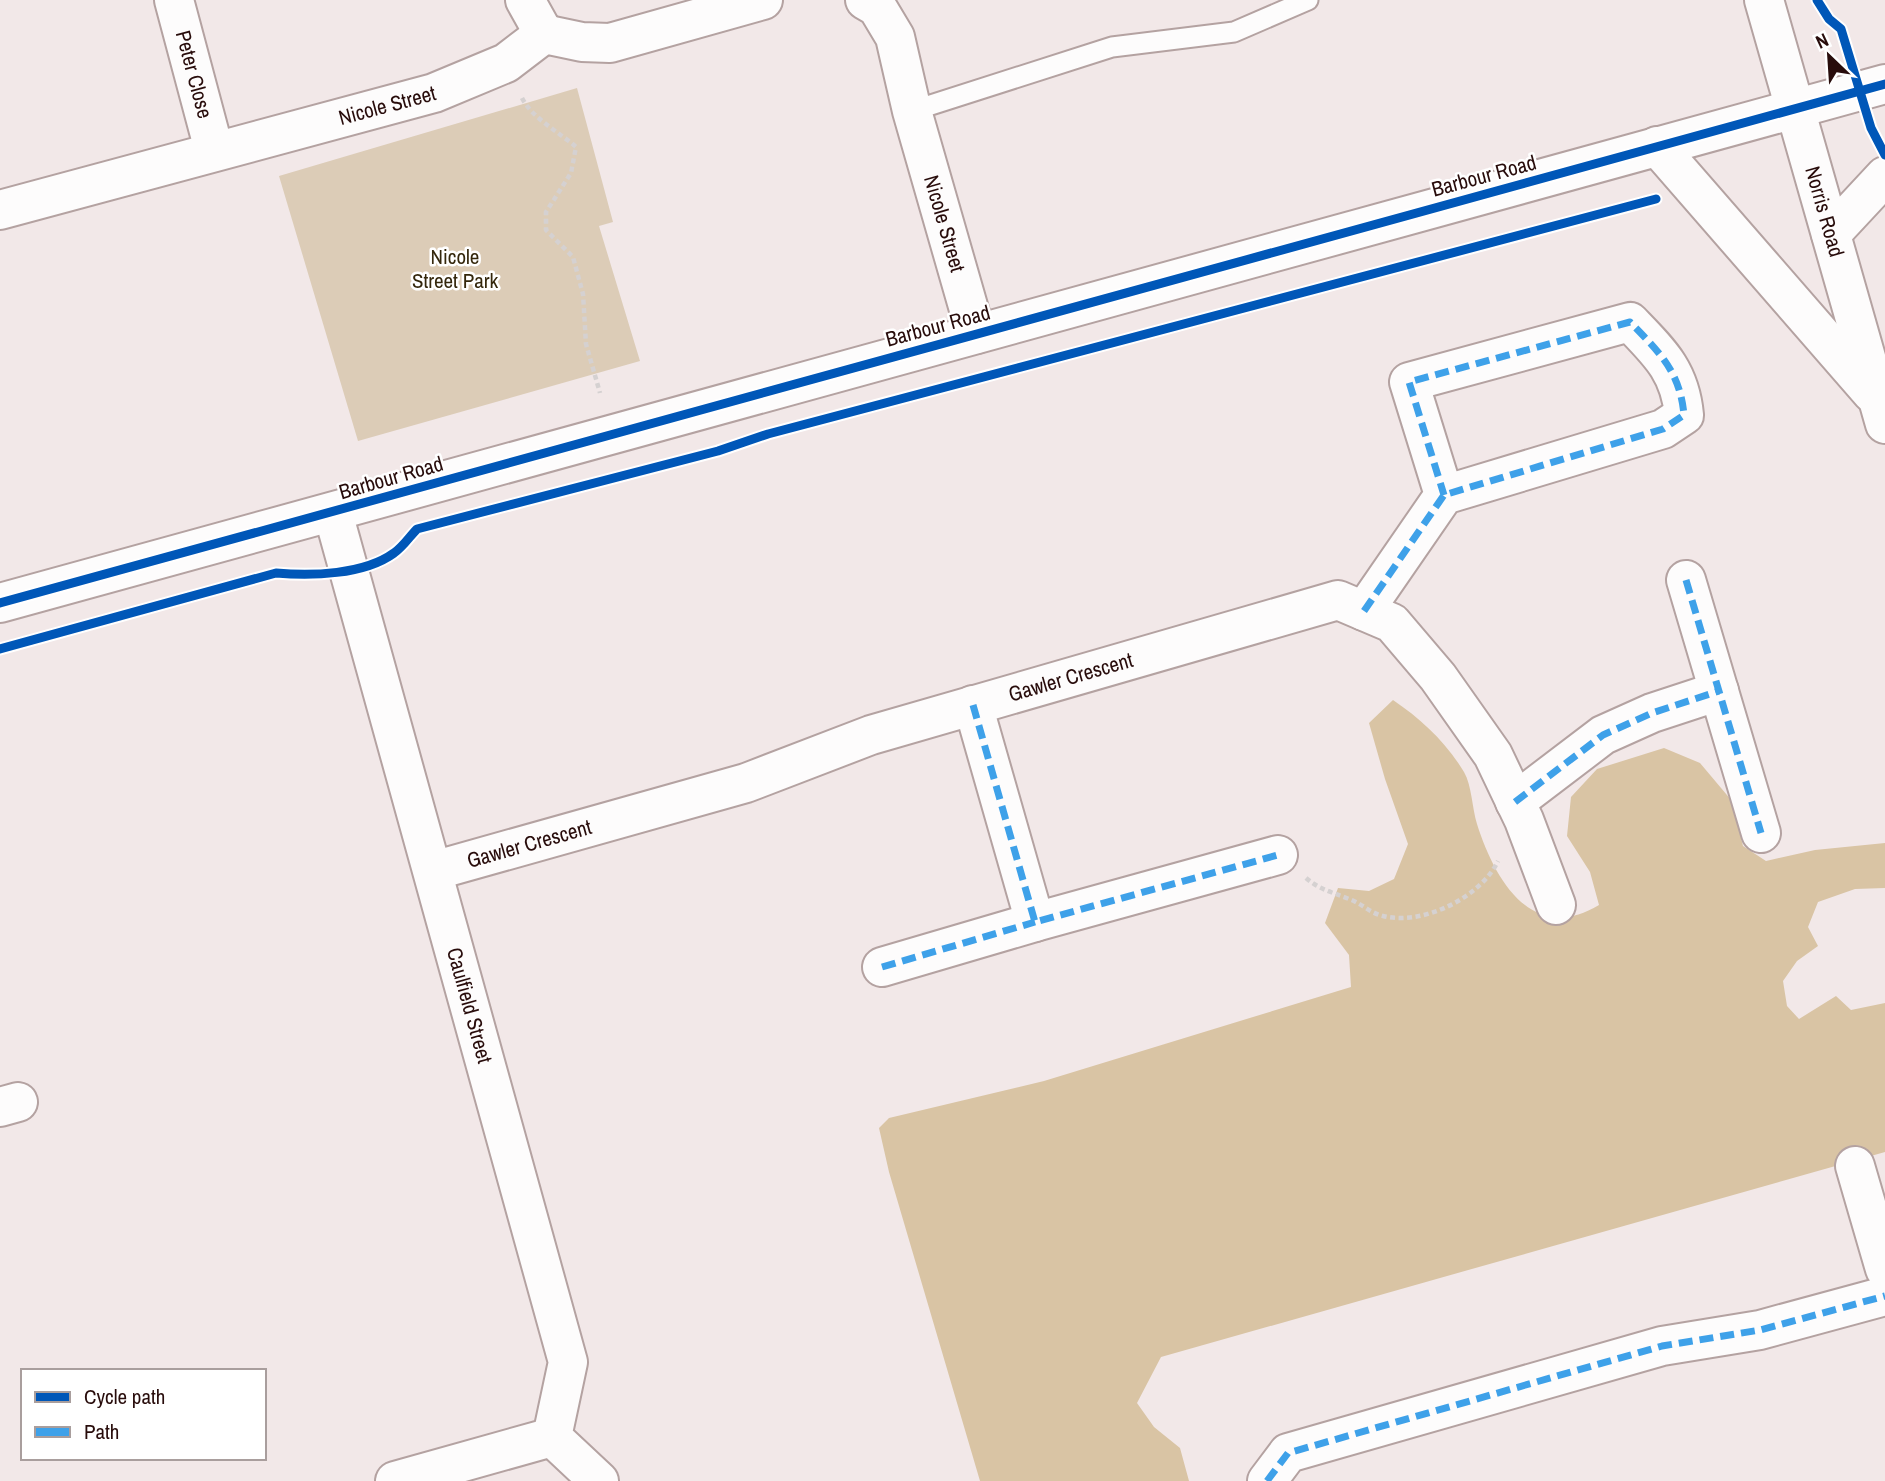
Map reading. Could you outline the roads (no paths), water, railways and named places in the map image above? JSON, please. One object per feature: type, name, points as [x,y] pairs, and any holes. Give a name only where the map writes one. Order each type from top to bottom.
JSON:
[{"type":"street","name":"Peter Close","points":[[174,0],[214,150]]},
{"type":"street","points":[[525,0],[544,34],[582,42],[610,43],[763,0]]},
{"type":"street","name":"Nicole Street","points":[[865,0],[877,7],[895,37],[912,111],[976,334]]},
{"type":"street","name":"Norris Road","points":[[1764,0],[1882,412]]},
{"type":"street","name":"Nicole Street","points":[[0,210],[214,150],[434,93],[506,63],[544,34]]},
{"type":"street","name":"Barbour Road","points":[[0,603],[333,513],[611,432],[1885,84]]},
{"type":"street","points":[[1657,146],[1882,412]]},
{"type":"street","points":[[1831,234],[1885,176]]},
{"type":"street","points":[[1364,611],[1444,495],[1663,429],[1684,415],[1682,393],[1669,364],[1630,321],[1409,382],[1444,495]]},
{"type":"street","name":"Caulfield Street","points":[[333,513],[568,1362],[552,1437]]},
{"type":"street","points":[[1686,580],[1761,833]]},
{"type":"street","name":"Gawler Crescent","points":[[433,871],[746,783],[871,734],[1338,600],[1392,623],[1438,677],[1493,755],[1522,818],[1556,905]]},
{"type":"street","points":[[1522,818],[1603,735],[1652,713],[1719,691]]},
{"type":"street","points":[[973,705],[1035,922]]},
{"type":"street","points":[[882,967],[1278,855]]},
{"type":"street","points":[[1855,1166],[1885,1269]]},
{"type":"street","points":[[1267,1481],[1288,1453],[1662,1346],[1760,1330],[1885,1296]]},
{"type":"street","points":[[395,1481],[552,1437],[599,1481]]},
{"type":"lane","points":[[912,111],[1112,47],[1234,32],[1308,0]]},
{"type":"park label","name":"Nicole Street Park","points":[[455,269]]}]
